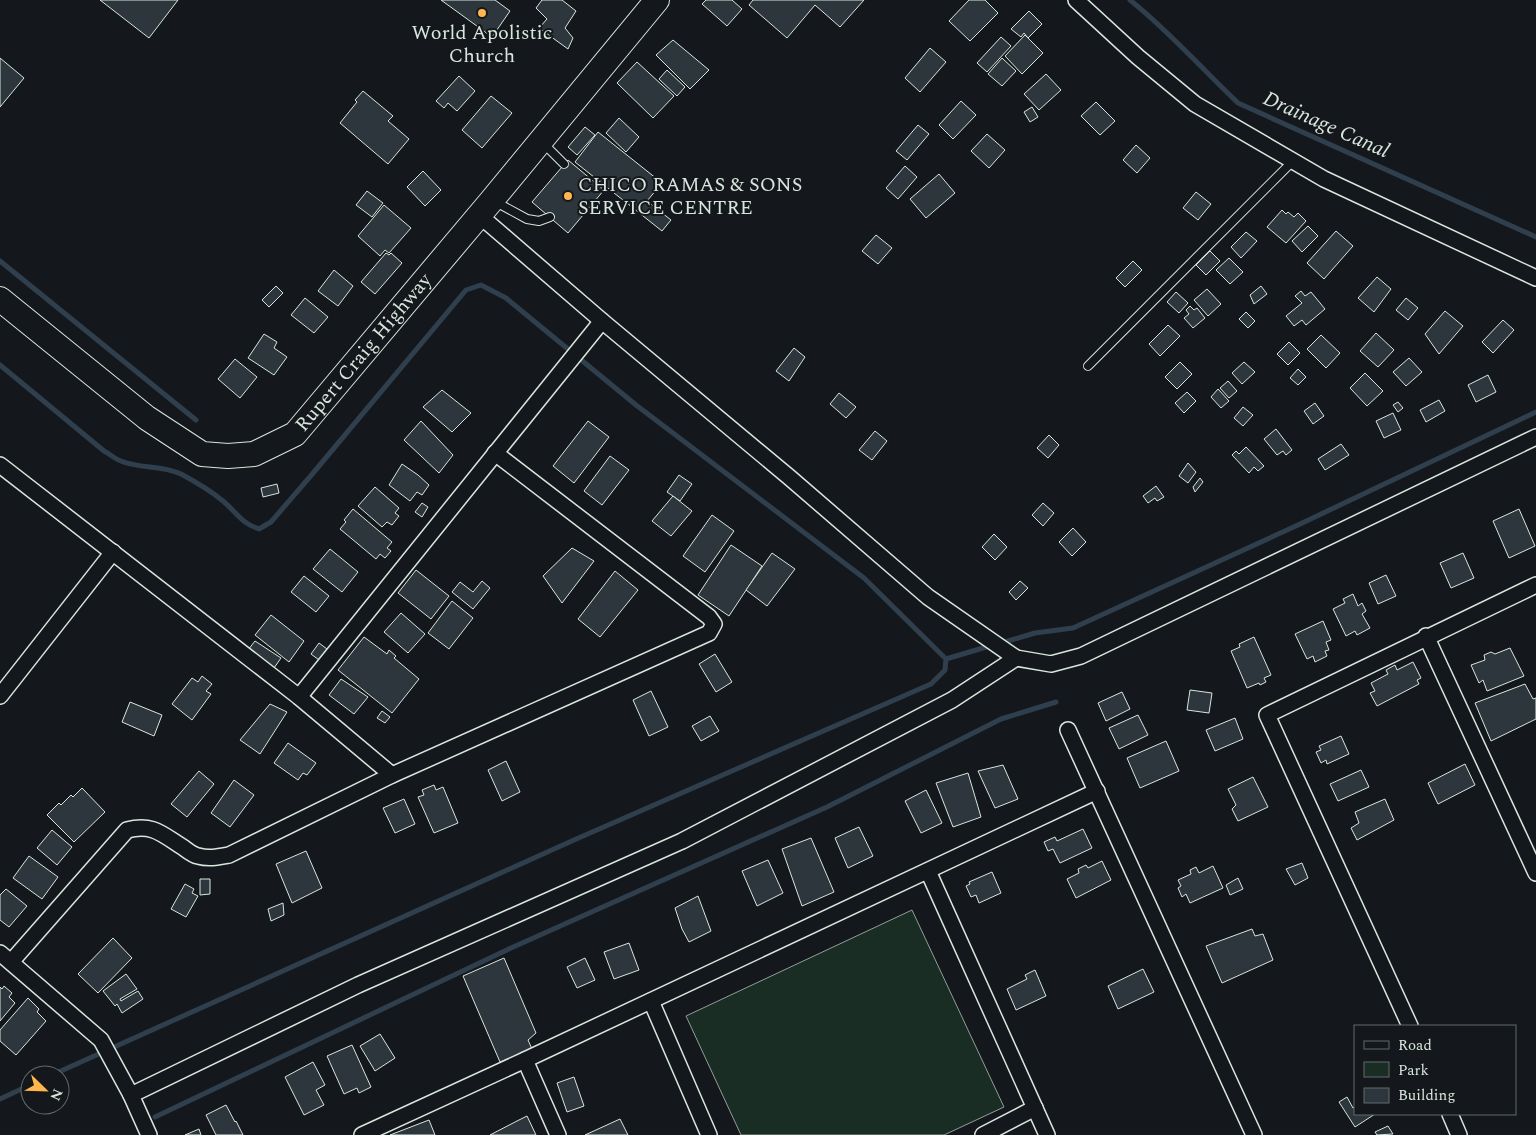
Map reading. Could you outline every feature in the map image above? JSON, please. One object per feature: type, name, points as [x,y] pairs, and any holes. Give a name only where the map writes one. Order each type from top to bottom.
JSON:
[{"type":"main road","name":"Rupert Craig Highway","points":[[0,299],[146,418],[202,454],[228,456],[254,454],[294,434],[485,208],[657,0]]},
{"type":"street","points":[[1076,0],[1138,57],[1195,104],[1324,179],[1536,278]]},
{"type":"street","points":[[485,208],[602,322],[789,477],[928,596],[1016,658],[1051,664],[1081,656],[1536,437]]},
{"type":"street","points":[[298,697],[602,322]]},
{"type":"street","points":[[149,1135],[131,1095],[101,1040],[6,958],[127,830],[141,827],[152,829],[196,856],[212,858],[229,855],[392,775],[709,633],[714,624],[709,617],[495,453]]},
{"type":"street","points":[[0,464],[298,697],[392,775]]},
{"type":"street","points":[[0,696],[113,552]]},
{"type":"street","points":[[1410,1025],[1267,714],[1426,636],[1536,585]]},
{"type":"street","points":[[1426,636],[1536,873]]},
{"type":"street","points":[[131,1095],[358,985],[682,841],[952,700],[1016,658]]},
{"type":"street","points":[[1068,730],[1254,1135]]},
{"type":"street","points":[[362,1135],[1097,791]]},
{"type":"street","points":[[928,871],[1047,1135]]},
{"type":"street","points":[[651,1001],[709,1135]]},
{"type":"street","points":[[525,1060],[558,1135]]},
{"type":"street","points":[[983,1135],[1035,1108]]},
{"type":"street","points":[[1450,1115],[1459,1135]]},
{"type":"lane","points":[[541,140],[564,164]]},
{"type":"lane","points":[[1088,366],[1293,160]]},
{"type":"lane","points":[[485,208],[539,221],[550,217]]},
{"type":"green space","points":[[912,910],[1004,1107],[944,1135],[741,1135],[686,1016]]},
{"type":"building","points":[[100,0],[178,0],[149,38]]},
{"type":"building","points":[[441,0],[495,0],[510,11],[492,37]]},
{"type":"building","points":[[542,0],[562,0],[576,11],[565,28],[573,38],[568,49],[539,28],[547,19],[536,8]]},
{"type":"building","points":[[706,0],[732,0],[742,9],[727,26],[702,4]]},
{"type":"building","points":[[753,0],[864,0],[840,27],[815,5],[787,38],[749,5]]},
{"type":"building","points":[[969,0],[985,0],[998,13],[970,41],[949,21]]},
{"type":"building","points":[[1029,11],[1042,24],[1028,38],[1024,33],[1021,37],[1011,29]]},
{"type":"building","points":[[1025,35],[1043,53],[1022,74],[1005,56]]},
{"type":"building","points":[[1001,37],[1011,46],[987,72],[977,63]]},
{"type":"building","points":[[673,40],[709,70],[690,89],[656,55]]},
{"type":"building","points":[[930,48],[946,62],[920,92],[905,78]]},
{"type":"building","points":[[0,58],[24,78],[0,107]]},
{"type":"building","points":[[1002,58],[1016,71],[1002,86],[988,74]]},
{"type":"building","points":[[637,62],[674,96],[653,118],[617,83]]},
{"type":"building","points":[[667,70],[685,87],[677,96],[659,79]]},
{"type":"building","points":[[1046,74],[1061,90],[1039,110],[1024,94]]},
{"type":"building","points":[[459,76],[475,91],[457,111],[448,103],[444,108],[436,101]]},
{"type":"building","points":[[363,91],[393,116],[388,121],[409,139],[388,164],[340,123],[357,102],[355,100]]},
{"type":"building","points":[[491,96],[512,113],[482,148],[462,130]]},
{"type":"building","points":[[961,101],[976,115],[953,139],[939,125]]},
{"type":"building","points":[[1096,102],[1115,121],[1100,135],[1081,116]]},
{"type":"building","points":[[1032,107],[1038,117],[1030,122],[1024,112]]},
{"type":"building","points":[[619,118],[639,137],[626,152],[606,133]]},
{"type":"building","points":[[918,125],[929,134],[907,160],[896,151]]},
{"type":"building","points":[[585,127],[595,135],[577,155],[568,147]]},
{"type":"building","points":[[598,132],[662,183],[647,201],[671,220],[662,231],[575,162]]},
{"type":"building","points":[[987,134],[1005,150],[989,168],[971,151]]},
{"type":"building","points":[[1136,145],[1150,158],[1137,173],[1123,160]]},
{"type":"building","name":"CHICO RAMAS & SONS SERVICE CENTRE","points":[[568,160],[604,190],[568,233],[532,202]]},
{"type":"building","points":[[905,166],[917,177],[898,199],[886,188]]},
{"type":"building","points":[[423,171],[441,190],[425,206],[407,187]]},
{"type":"building","points":[[939,174],[955,193],[926,218],[910,199]]},
{"type":"building","points":[[367,191],[383,203],[372,217],[356,205]]},
{"type":"building","points":[[1196,192],[1211,204],[1198,220],[1183,208]]},
{"type":"building","points":[[384,205],[411,228],[389,253],[385,250],[380,256],[358,236]]},
{"type":"building","points":[[1282,210],[1294,217],[1298,213],[1306,221],[1286,243],[1267,227]]},
{"type":"building","points":[[1308,226],[1318,236],[1302,252],[1292,241]]},
{"type":"building","points":[[1336,231],[1353,246],[1324,279],[1307,263]]},
{"type":"building","points":[[1246,232],[1257,241],[1241,258],[1231,247]]},
{"type":"building","points":[[876,235],[892,248],[878,264],[862,251]]},
{"type":"building","points":[[1210,251],[1220,261],[1206,275],[1196,265]]},
{"type":"building","points":[[386,253],[389,255],[391,253],[402,263],[375,294],[361,282]]},
{"type":"building","points":[[1229,258],[1243,272],[1230,284],[1216,270]]},
{"type":"building","points":[[1133,261],[1142,270],[1125,287],[1116,278]]},
{"type":"building","points":[[334,270],[353,286],[338,306],[318,291]]},
{"type":"building","points":[[1377,277],[1391,289],[1374,312],[1358,298]]},
{"type":"building","points":[[276,286],[283,293],[269,307],[262,300]]},
{"type":"building","points":[[1261,286],[1267,294],[1254,304],[1250,295]]},
{"type":"building","points":[[1207,289],[1221,304],[1208,316],[1194,300]]},
{"type":"building","points":[[1301,291],[1305,296],[1311,292],[1325,309],[1306,325],[1302,320],[1294,326],[1286,316],[1302,303],[1295,296]]},
{"type":"building","points":[[1176,292],[1188,303],[1179,313],[1167,302]]},
{"type":"building","points":[[305,298],[328,317],[314,333],[291,315]]},
{"type":"building","points":[[1406,298],[1418,308],[1408,320],[1396,310]]},
{"type":"building","points":[[1190,306],[1194,310],[1197,308],[1205,318],[1193,328],[1184,318],[1189,314],[1186,310]]},
{"type":"building","points":[[1445,311],[1463,326],[1439,354],[1425,334]]},
{"type":"building","points":[[1246,312],[1255,321],[1248,328],[1239,319]]},
{"type":"building","points":[[1503,320],[1514,330],[1493,353],[1482,342]]},
{"type":"building","points":[[1168,325],[1180,336],[1160,356],[1149,344]]},
{"type":"building","points":[[1376,333],[1394,350],[1378,367],[1360,351]]},
{"type":"building","points":[[264,334],[277,342],[274,348],[287,357],[274,375],[248,358]]},
{"type":"building","points":[[1321,335],[1340,353],[1326,368],[1307,349]]},
{"type":"building","points":[[1289,342],[1300,353],[1288,365],[1277,354]]},
{"type":"building","points":[[794,348],[805,357],[789,381],[776,371]]},
{"type":"building","points":[[1409,358],[1422,372],[1406,386],[1393,372]]},
{"type":"building","points":[[235,359],[257,377],[240,398],[218,379]]},
{"type":"building","points":[[1180,362],[1192,374],[1177,389],[1165,377]]},
{"type":"building","points":[[1244,362],[1255,372],[1242,384],[1232,373]]},
{"type":"building","points":[[1298,369],[1306,377],[1298,385],[1290,378]]},
{"type":"building","points":[[1365,373],[1383,391],[1367,406],[1350,388]]},
{"type":"building","points":[[1488,375],[1496,392],[1476,402],[1468,385]]},
{"type":"building","points":[[1228,381],[1237,391],[1229,398],[1220,388]]},
{"type":"building","points":[[1218,389],[1229,401],[1221,408],[1211,397]]},
{"type":"building","points":[[442,390],[471,413],[452,432],[423,407]]},
{"type":"building","points":[[1187,392],[1196,401],[1184,413],[1175,403]]},
{"type":"building","points":[[839,393],[856,407],[846,418],[830,404]]},
{"type":"building","points":[[1439,400],[1445,411],[1426,422],[1420,410]]},
{"type":"building","points":[[1398,402],[1403,408],[1398,412],[1393,405]]},
{"type":"building","points":[[1315,403],[1324,416],[1313,424],[1304,411]]},
{"type":"building","points":[[1243,407],[1253,415],[1243,426],[1234,418]]},
{"type":"building","points":[[1393,413],[1401,430],[1384,438],[1376,421]]},
{"type":"building","points":[[421,421],[453,455],[439,473],[404,440]]},
{"type":"building","points":[[588,421],[609,437],[574,483],[553,466]]},
{"type":"building","points":[[1276,429],[1292,450],[1286,455],[1283,451],[1277,455],[1264,439]]},
{"type":"building","points":[[875,431],[887,441],[872,460],[859,450]]},
{"type":"building","points":[[1049,435],[1059,445],[1048,458],[1037,448]]},
{"type":"building","points":[[1341,444],[1349,455],[1325,470],[1318,459]]},
{"type":"building","points":[[1246,447],[1264,466],[1258,471],[1254,467],[1249,473],[1232,455],[1236,451],[1239,454]]},
{"type":"building","points":[[610,456],[629,470],[602,505],[584,491]]},
{"type":"building","points":[[1188,463],[1196,472],[1188,483],[1179,476]]},
{"type":"building","points":[[402,464],[429,485],[422,495],[417,492],[410,501],[389,485]]},
{"type":"building","points":[[679,475],[692,484],[680,501],[667,492]]},
{"type":"building","points":[[1200,478],[1203,482],[1195,492],[1193,487]]},
{"type":"building","points":[[277,484],[279,493],[263,497],[261,488]]},
{"type":"building","points":[[1156,486],[1164,497],[1157,501],[1155,498],[1148,503],[1143,496]]},
{"type":"building","points":[[375,487],[399,508],[395,513],[399,516],[392,525],[387,522],[382,527],[358,506]]},
{"type":"building","points":[[673,496],[692,511],[671,536],[652,521]]},
{"type":"building","points":[[422,503],[428,507],[422,517],[415,512]]},
{"type":"building","points":[[1043,503],[1054,513],[1043,526],[1032,515]]},
{"type":"building","points":[[353,509],[392,542],[387,548],[391,551],[385,558],[380,554],[376,559],[340,529],[346,522],[344,520]]},
{"type":"building","points":[[1519,509],[1535,546],[1509,558],[1493,521]]},
{"type":"building","points":[[712,515],[734,531],[705,572],[683,556]]},
{"type":"building","points":[[1073,528],[1086,542],[1072,556],[1059,542]]},
{"type":"building","points":[[994,534],[1007,547],[995,560],[982,547]]},
{"type":"building","points":[[731,545],[762,566],[729,616],[698,595]]},
{"type":"building","points":[[572,548],[594,561],[562,603],[543,576]]},
{"type":"building","points":[[330,549],[358,572],[342,592],[313,569]]},
{"type":"building","points":[[772,553],[795,569],[767,606],[746,590]]},
{"type":"building","points":[[1463,553],[1474,578],[1451,588],[1440,563]]},
{"type":"building","points":[[416,570],[449,596],[431,619],[398,593]]},
{"type":"building","points":[[615,571],[638,590],[600,637],[578,619]]},
{"type":"building","points":[[1386,575],[1396,596],[1378,604],[1369,583]]},
{"type":"building","points":[[304,576],[329,596],[316,612],[291,592]]},
{"type":"building","points":[[482,581],[490,588],[473,609],[452,592],[460,582],[473,592]]},
{"type":"building","points":[[1020,581],[1028,588],[1016,600],[1009,592]]},
{"type":"building","points":[[1353,594],[1358,606],[1362,603],[1366,611],[1362,614],[1370,628],[1357,635],[1355,631],[1346,636],[1333,609],[1345,603],[1343,599]]},
{"type":"building","points":[[452,601],[473,618],[449,649],[428,633]]},
{"type":"building","points":[[401,613],[425,634],[408,653],[384,632]]},
{"type":"building","points":[[271,615],[304,641],[289,662],[255,635]]},
{"type":"building","points":[[1323,621],[1331,640],[1326,642],[1329,650],[1325,651],[1327,656],[1315,662],[1313,656],[1307,659],[1295,634]]},
{"type":"building","points":[[364,637],[387,654],[389,650],[396,656],[394,658],[419,679],[392,713],[338,670]]},
{"type":"building","points":[[1254,637],[1271,675],[1264,678],[1266,682],[1247,688],[1231,651],[1240,647],[1239,644]]},
{"type":"building","points":[[255,641],[281,658],[274,668],[248,650]]},
{"type":"building","points":[[319,643],[327,649],[319,660],[311,654]]},
{"type":"building","points":[[1510,648],[1524,676],[1487,691],[1483,680],[1479,683],[1471,665],[1485,660],[1484,655],[1491,652],[1495,654]]},
{"type":"building","points":[[715,654],[732,682],[716,692],[699,664]]},
{"type":"building","points":[[1413,662],[1421,678],[1417,680],[1419,684],[1377,706],[1370,693],[1375,691],[1371,683],[1388,674],[1386,670],[1395,665],[1397,670]]},
{"type":"building","points":[[202,676],[212,684],[206,691],[211,694],[192,720],[172,704],[192,678],[198,682]]},
{"type":"building","points":[[341,679],[368,697],[354,714],[329,695]]},
{"type":"building","points":[[1525,684],[1533,699],[1536,698],[1536,719],[1491,741],[1475,703]]},
{"type":"building","points":[[1190,690],[1212,693],[1209,713],[1187,710]]},
{"type":"building","points":[[651,691],[668,727],[649,736],[633,700]]},
{"type":"building","points":[[1122,692],[1130,709],[1106,721],[1098,703]]},
{"type":"building","points":[[130,702],[162,715],[154,736],[122,722]]},
{"type":"building","points":[[270,704],[287,712],[260,754],[240,740]]},
{"type":"building","points":[[382,711],[390,717],[385,723],[377,718]]},
{"type":"building","points":[[1138,715],[1148,735],[1119,749],[1109,728]]},
{"type":"building","points":[[710,716],[719,731],[701,741],[692,726]]},
{"type":"building","points":[[1235,718],[1243,739],[1215,751],[1206,730]]},
{"type":"building","points":[[1341,736],[1349,754],[1327,764],[1326,760],[1321,763],[1316,752],[1321,750],[1319,746]]},
{"type":"building","points":[[1166,741],[1179,771],[1140,788],[1127,758]]},
{"type":"building","points":[[288,743],[316,763],[307,775],[303,773],[298,780],[274,763]]},
{"type":"building","points":[[506,761],[520,792],[502,801],[488,770]]},
{"type":"building","points":[[1465,764],[1475,785],[1438,804],[1428,783]]},
{"type":"building","points":[[1003,765],[1018,799],[995,808],[978,771]]},
{"type":"building","points":[[1361,770],[1369,787],[1338,801],[1330,784]]},
{"type":"building","points":[[199,771],[214,784],[187,817],[171,804]]},
{"type":"building","points":[[968,773],[981,817],[953,827],[936,783]]},
{"type":"building","points":[[1253,777],[1268,807],[1238,821],[1232,809],[1236,805],[1228,789]]},
{"type":"building","points":[[234,780],[254,795],[230,827],[211,813]]},
{"type":"building","points":[[434,785],[436,790],[443,787],[458,823],[434,833],[418,797],[424,795],[422,790]]},
{"type":"building","points":[[82,788],[105,812],[74,842],[47,815],[59,803],[61,805]]},
{"type":"building","points":[[926,790],[942,823],[921,833],[905,801]]},
{"type":"building","points":[[404,799],[415,824],[395,833],[383,808]]},
{"type":"building","points":[[1385,799],[1394,820],[1357,840],[1351,828],[1359,823],[1355,812]]},
{"type":"building","points":[[859,827],[873,856],[848,868],[835,838]]},
{"type":"building","points":[[1083,829],[1092,848],[1060,863],[1053,849],[1048,851],[1044,842],[1055,837],[1057,841]]},
{"type":"building","points":[[52,830],[72,847],[57,865],[37,848]]},
{"type":"building","points":[[811,838],[834,892],[802,906],[782,849]]},
{"type":"building","points":[[306,851],[322,888],[292,903],[276,864]]},
{"type":"building","points":[[29,856],[58,877],[42,899],[13,878]]},
{"type":"building","points":[[768,860],[783,893],[757,906],[742,871]]},
{"type":"building","points":[[1102,861],[1111,880],[1076,898],[1067,879],[1079,873],[1078,869],[1086,865],[1088,868]]},
{"type":"building","points":[[1302,863],[1308,878],[1295,885],[1286,869]]},
{"type":"building","points":[[1213,866],[1223,888],[1190,903],[1186,894],[1182,897],[1178,888],[1181,886],[1178,880],[1191,874],[1190,870],[1196,867],[1199,873]]},
{"type":"building","points":[[992,872],[1001,893],[979,903],[976,895],[971,897],[966,886],[970,884],[969,882]]},
{"type":"building","points":[[1238,878],[1243,889],[1230,895],[1226,885]]},
{"type":"building","points":[[200,879],[210,879],[210,894],[200,895]]},
{"type":"building","points":[[185,884],[194,889],[192,893],[198,896],[186,917],[171,909]]},
{"type":"building","points":[[6,889],[27,906],[9,927],[0,920],[0,895]]},
{"type":"building","points":[[698,896],[711,931],[689,942],[682,929],[675,908]]},
{"type":"building","points":[[283,903],[284,915],[271,921],[268,909]]},
{"type":"building","points":[[1252,929],[1255,936],[1263,934],[1273,960],[1222,983],[1206,946]]},
{"type":"building","points":[[113,938],[132,958],[98,993],[78,974]]},
{"type":"building","points":[[629,943],[639,970],[614,979],[604,952]]},
{"type":"building","points":[[504,958],[536,1033],[528,1040],[532,1049],[500,1062],[463,976]]},
{"type":"building","points":[[585,958],[595,980],[577,988],[567,967]]},
{"type":"building","points":[[1143,969],[1154,992],[1118,1009],[1108,986]]},
{"type":"building","points":[[1035,970],[1046,996],[1016,1010],[1007,989],[1027,979],[1025,975]]},
{"type":"building","points":[[126,974],[137,989],[120,999],[121,1001],[138,991],[143,999],[122,1013],[117,1004],[115,1006],[103,991]]},
{"type":"building","points":[[4,986],[12,993],[9,997],[15,1003],[0,1021],[0,987],[2,989]]},
{"type":"building","points":[[28,998],[39,1009],[37,1012],[46,1021],[16,1055],[0,1041],[0,1030]]},
{"type":"building","points":[[380,1034],[395,1058],[375,1071],[360,1046]]},
{"type":"building","points":[[352,1045],[371,1087],[359,1093],[357,1088],[344,1094],[327,1056]]},
{"type":"building","points":[[313,1062],[325,1085],[316,1090],[324,1105],[304,1115],[285,1077]]},
{"type":"building","points":[[574,1077],[584,1106],[567,1112],[557,1083]]},
{"type":"building","points":[[1347,1097],[1354,1108],[1354,1115],[1373,1115],[1355,1127],[1339,1102]]},
{"type":"building","points":[[226,1105],[243,1135],[216,1135],[206,1115]]},
{"type":"building","points":[[527,1116],[536,1135],[490,1135],[517,1121]]},
{"type":"building","points":[[620,1119],[628,1135],[585,1135]]},
{"type":"building","points":[[429,1120],[435,1135],[390,1135]]},
{"type":"building","points":[[1388,1126],[1393,1134],[1377,1135],[1375,1132]]},
{"type":"building","points":[[199,1129],[201,1135],[185,1135]]},
{"type":"waterway","name":"Drainage Canal","points":[[1130,0],[1172,37],[1238,103],[1536,237]]},
{"type":"waterway","points":[[0,261],[196,420]]},
{"type":"waterway","points":[[0,365],[115,458],[136,465],[166,469],[181,474],[198,483],[223,501],[243,521],[259,529],[271,522],[466,290],[481,285],[506,298],[636,405],[864,578],[946,659],[945,670],[931,684],[574,840],[70,1067]]},
{"type":"waterway","points":[[1001,643],[1035,633],[1073,628],[1298,525],[1536,412]]},
{"type":"waterway","points":[[946,659],[993,645]]},
{"type":"waterway","points":[[155,1117],[511,948],[827,807],[1001,719],[1056,702]]},
{"type":"waterway","points":[[0,1099],[20,1090]]},
{"type":"place","name":"World Apolistic Church","points":[[482,13]]},
{"type":"place","name":"CHICO RAMAS & SONS SERVICE CENTRE","points":[[568,196]]}]
